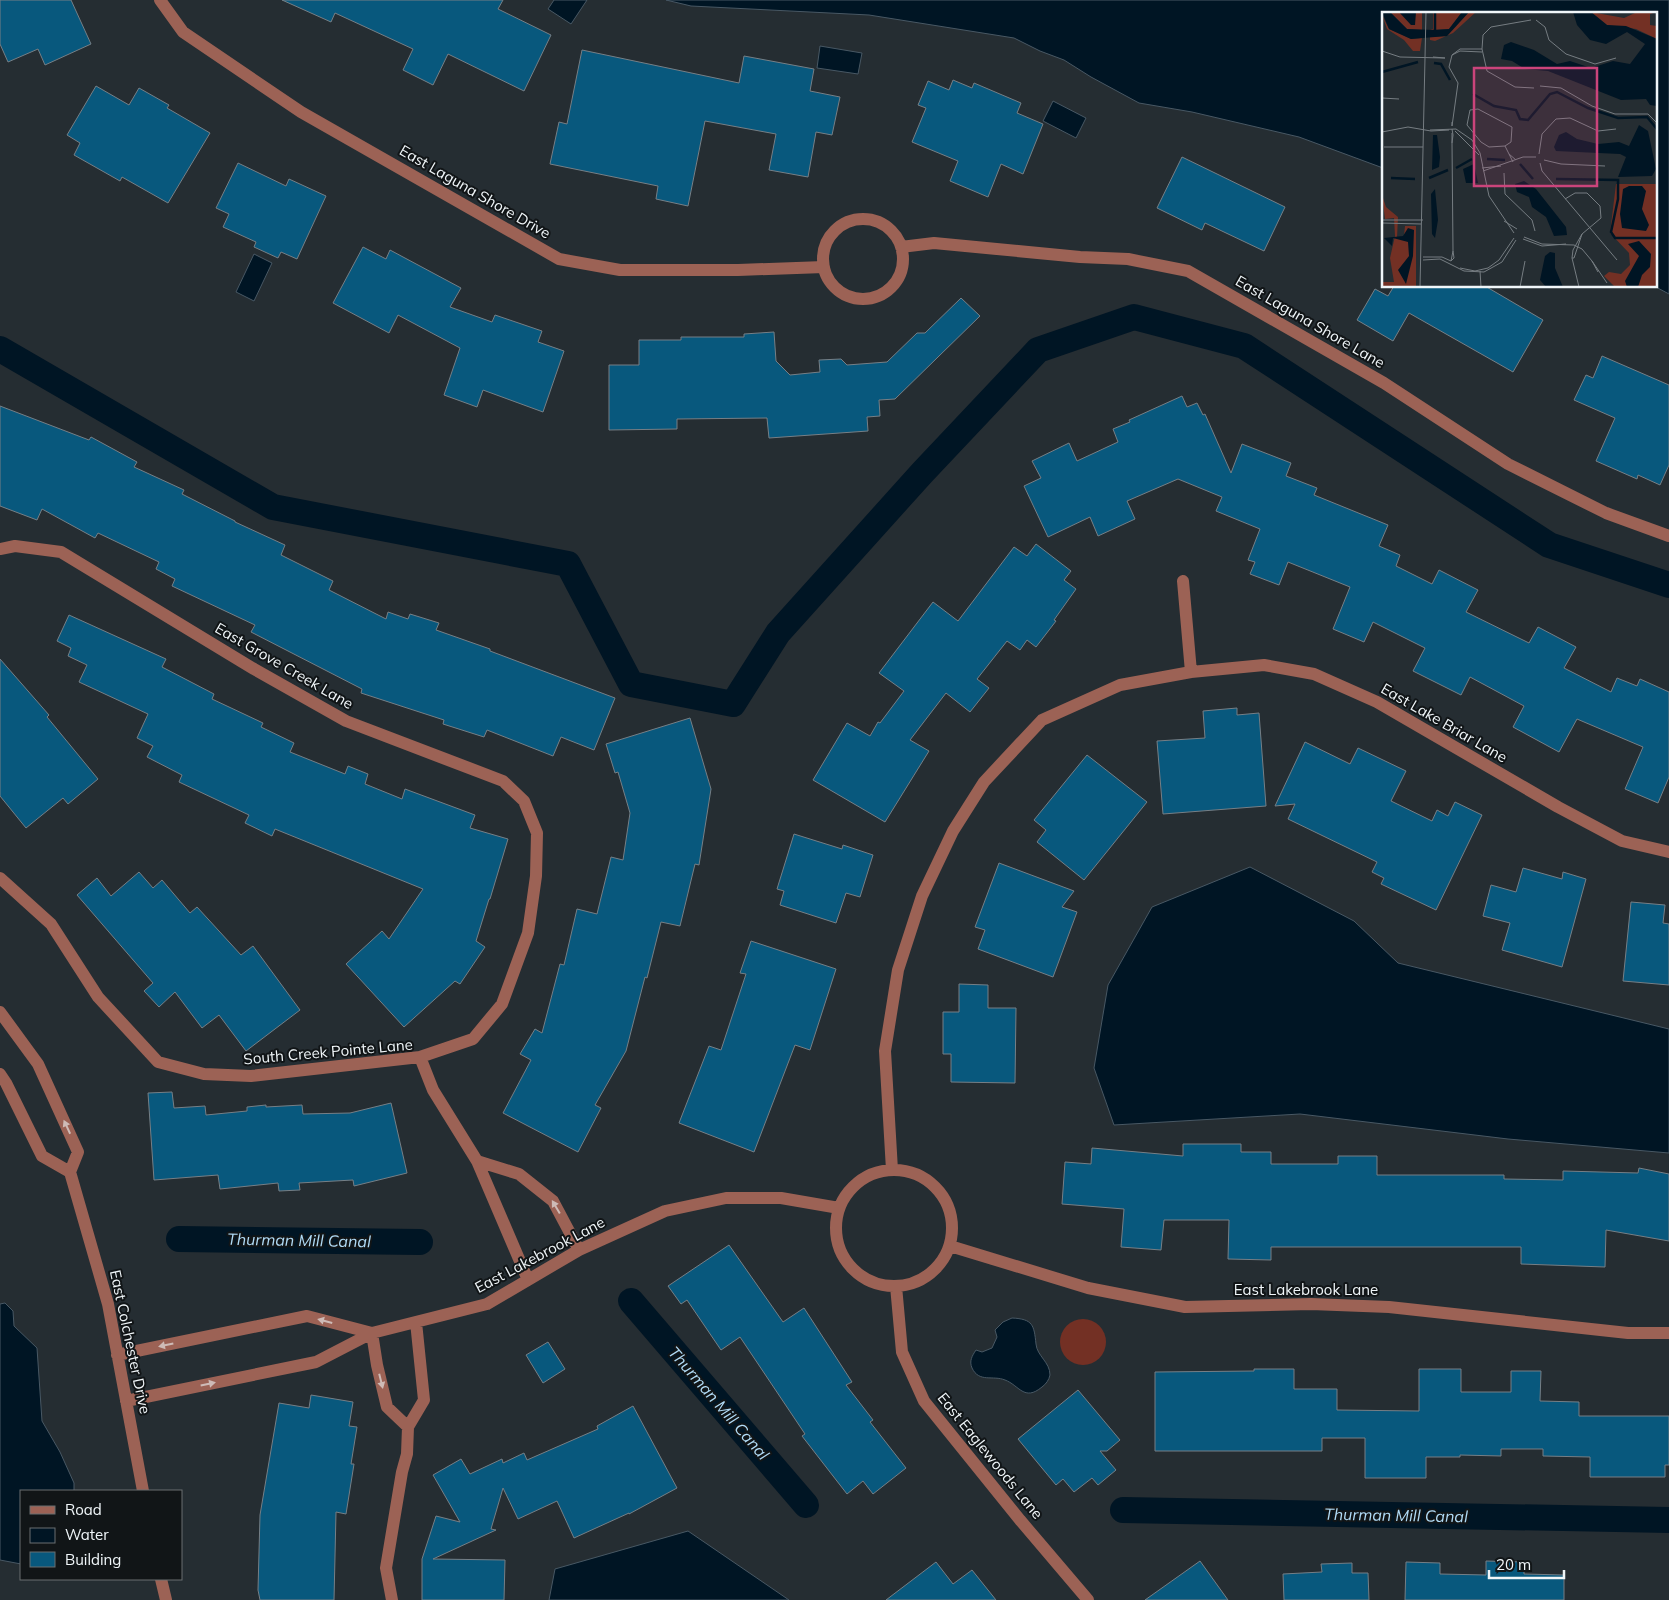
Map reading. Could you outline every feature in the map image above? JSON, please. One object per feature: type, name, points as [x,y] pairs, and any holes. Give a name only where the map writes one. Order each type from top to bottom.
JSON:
[{"type":"street","name":"East Laguna Shore Drive","points":[[160,0],[183,32],[301,112],[558,259],[620,270],[738,270],[824,267]]},
{"type":"street","points":[[860,219],[873,220],[886,226],[895,235],[901,248],[903,260],[901,273],[894,284],[885,292],[873,297],[860,298],[848,296],[837,289],[829,280],[824,267],[823,254],[827,241],[835,230],[846,222],[860,219]]},
{"type":"street","name":"East Laguna Shore Lane","points":[[901,248],[934,243],[1080,257],[1128,259],[1188,271],[1384,383],[1508,464],[1606,513],[1669,536]]},
{"type":"street","name":"East Grove Creek Lane","points":[[0,549],[15,546],[61,552],[254,669],[346,721],[503,781],[524,802],[536,833],[536,876],[528,933],[502,1004],[473,1039],[420,1057]]},
{"type":"street","points":[[1183,581],[1191,672]]},
{"type":"street","name":"East Lake Briar Lane","points":[[892,1170],[885,1051],[898,970],[922,896],[953,831],[984,782],[1042,720],[1120,685],[1191,672],[1264,665],[1314,674],[1377,702],[1550,803],[1622,841],[1669,852]]},
{"type":"street","name":"South Creek Pointe Lane","points":[[0,878],[51,924],[98,997],[158,1062],[204,1074],[251,1076],[420,1057],[432,1090],[478,1161],[528,1280]]},
{"type":"street","points":[[0,1012],[38,1064],[78,1152],[70,1172],[42,1156],[0,1074]]},
{"type":"street","points":[[478,1161],[519,1174],[553,1201],[579,1250]]},
{"type":"street","points":[[892,1170],[910,1172],[927,1180],[940,1193],[950,1209],[952,1228],[950,1246],[942,1262],[929,1274],[913,1283],[896,1286],[877,1284],[860,1275],[847,1262],[839,1245],[836,1227],[839,1208],[847,1194],[859,1181],[875,1173],[892,1170]]},
{"type":"street","name":"East Colchester Drive","points":[[70,1172],[108,1304],[143,1490]]},
{"type":"street","name":"East Lakebrook Lane","points":[[126,1401],[316,1362],[372,1333],[486,1304],[579,1250],[665,1211],[726,1198],[781,1198],[839,1208]]},
{"type":"street","name":"East Lakebrook Lane","points":[[950,1246],[1088,1288],[1185,1307],[1311,1304],[1389,1307],[1628,1333],[1669,1333]]},
{"type":"street","name":"East Eaglewoods Lane","points":[[896,1286],[902,1352],[924,1401],[1020,1520],[1088,1600]]},
{"type":"street","name":"East Lakebrook Lane","points":[[117,1355],[308,1316],[372,1333]]},
{"type":"street","points":[[392,1600],[386,1568],[402,1472],[407,1454],[408,1427],[424,1400],[416,1322]]},
{"type":"street","points":[[372,1333],[387,1407],[408,1427]]},
{"type":"street","points":[[161,1580],[166,1600]]},
{"type":"shaded area","points":[[1083,1319],[1096,1323],[1102,1329],[1106,1342],[1102,1355],[1096,1361],[1083,1365],[1070,1361],[1064,1355],[1060,1342],[1064,1329],[1070,1323]]},
{"type":"water","points":[[554,0],[587,0],[571,24],[548,9]]},
{"type":"water","points":[[666,0],[1669,0],[1669,294],[1656,287],[1656,12],[1382,12],[1382,168],[1299,137],[1192,112],[1139,103],[1064,60],[1014,38],[869,15],[691,6]]},
{"type":"water","points":[[820,46],[862,53],[858,74],[817,68]]},
{"type":"water","points":[[1053,101],[1086,118],[1076,138],[1043,121]]},
{"type":"water","points":[[254,254],[272,263],[254,301],[236,292]]},
{"type":"water","points":[[1250,867],[1354,921],[1398,963],[1669,1029],[1669,1153],[1508,1139],[1300,1114],[1114,1125],[1094,1068],[1108,985],[1152,907]]},
{"type":"water","points":[[5,1303],[13,1311],[14,1326],[37,1348],[42,1421],[60,1452],[74,1483],[74,1490],[20,1490],[20,1564],[0,1560],[0,1304]]},
{"type":"water","points":[[1012,1318],[1024,1320],[1031,1324],[1037,1348],[1048,1366],[1050,1377],[1042,1387],[1031,1393],[1022,1391],[1005,1380],[978,1376],[971,1365],[971,1359],[976,1350],[982,1352],[992,1348],[997,1337],[995,1330],[1003,1322]]},
{"type":"water","points":[[688,1531],[789,1600],[549,1600],[555,1569]]},
{"type":"building","points":[[0,0],[71,0],[91,44],[45,65],[38,49],[8,62],[0,44]]},
{"type":"building","points":[[282,0],[503,0],[498,9],[551,35],[524,91],[448,54],[433,85],[403,70],[413,49],[335,13],[331,22]]},
{"type":"building","points":[[582,50],[739,83],[744,56],[814,69],[810,91],[840,97],[832,135],[816,132],[808,177],[769,170],[776,134],[705,121],[688,206],[656,199],[658,186],[550,164],[559,122],[567,124]]},
{"type":"building","points":[[953,80],[972,88],[974,83],[1021,103],[1017,113],[1043,124],[1023,174],[1001,164],[988,197],[950,181],[958,161],[912,142],[926,108],[918,105],[928,81],[949,90]]},
{"type":"building","points":[[96,86],[129,105],[139,88],[169,105],[167,108],[210,133],[168,203],[122,177],[120,181],[74,155],[80,143],[67,135]]},
{"type":"building","points":[[1182,157],[1285,207],[1264,251],[1205,223],[1202,230],[1157,208]]},
{"type":"building","points":[[238,163],[286,186],[289,179],[326,196],[297,259],[281,252],[278,258],[254,247],[256,242],[223,227],[229,214],[216,208]]},
{"type":"building","points":[[363,247],[386,259],[390,250],[461,288],[450,307],[492,322],[495,315],[542,331],[538,342],[564,351],[543,412],[483,390],[477,407],[444,395],[460,348],[398,315],[389,333],[333,303]]},
{"type":"building","points":[[1393,288],[1488,288],[1543,320],[1513,372],[1409,313],[1393,341],[1357,320],[1375,289],[1388,296]]},
{"type":"building","points":[[961,298],[980,316],[895,399],[879,400],[880,416],[867,417],[868,431],[769,438],[767,418],[677,419],[677,429],[609,430],[609,365],[639,365],[639,340],[681,340],[681,337],[744,337],[744,334],[774,332],[776,361],[790,375],[820,372],[819,360],[841,359],[847,365],[887,362],[917,333],[925,333]]},
{"type":"building","points":[[1602,356],[1669,385],[1669,465],[1660,485],[1638,475],[1637,479],[1596,461],[1615,418],[1574,400],[1586,375],[1593,378]]},
{"type":"building","points":[[1182,396],[1187,407],[1197,403],[1203,415],[1205,414],[1231,473],[1242,444],[1291,463],[1286,476],[1317,488],[1314,495],[1388,525],[1379,546],[1400,555],[1396,566],[1432,584],[1439,570],[1478,590],[1466,612],[1529,643],[1538,627],[1576,647],[1564,668],[1611,692],[1617,678],[1637,686],[1640,679],[1669,692],[1669,777],[1658,803],[1625,789],[1643,747],[1577,719],[1559,752],[1513,727],[1524,706],[1470,677],[1461,695],[1413,671],[1425,648],[1373,622],[1364,642],[1333,629],[1350,587],[1288,562],[1279,585],[1250,574],[1255,562],[1248,560],[1260,529],[1216,511],[1222,497],[1178,479],[1127,501],[1135,519],[1098,536],[1090,517],[1048,537],[1024,486],[1041,478],[1032,461],[1069,443],[1077,461],[1118,442],[1113,429]]},
{"type":"building","points":[[0,406],[89,440],[91,437],[137,462],[134,467],[184,490],[182,494],[235,522],[285,545],[281,555],[333,581],[329,590],[386,619],[388,612],[408,619],[410,614],[439,623],[436,630],[615,698],[594,750],[561,737],[553,756],[487,730],[484,737],[443,724],[444,720],[361,693],[362,689],[251,632],[255,625],[172,586],[175,579],[156,569],[159,562],[98,533],[95,538],[42,509],[37,520],[0,506]]},
{"type":"building","points":[[1036,544],[1071,571],[1064,580],[1076,589],[1054,620],[1056,621],[1036,647],[1027,640],[1020,650],[1007,641],[977,679],[989,688],[970,712],[946,693],[910,740],[929,751],[885,822],[813,780],[847,723],[870,736],[878,722],[880,723],[904,691],[879,673],[933,602],[958,621],[1014,547],[1027,556]]},
{"type":"building","points":[[69,615],[166,659],[162,667],[214,694],[212,699],[263,723],[261,727],[294,743],[290,752],[345,774],[348,766],[368,774],[365,784],[402,799],[405,789],[475,815],[470,828],[508,839],[476,941],[485,947],[460,984],[455,981],[404,1027],[346,964],[382,931],[389,939],[423,889],[275,829],[272,836],[245,823],[249,815],[179,782],[182,775],[147,757],[153,746],[137,738],[148,714],[79,682],[87,665],[68,656],[71,648],[57,641]]},
{"type":"building","points":[[0,659],[49,715],[47,717],[98,779],[68,804],[63,798],[26,828],[0,796]]},
{"type":"building","points":[[1237,708],[1237,715],[1259,713],[1266,806],[1163,814],[1157,741],[1205,738],[1203,711]]},
{"type":"building","points":[[690,718],[711,789],[699,865],[695,864],[680,926],[661,922],[626,1051],[595,1105],[601,1108],[578,1152],[503,1113],[531,1060],[520,1054],[535,1029],[542,1033],[560,964],[564,965],[577,909],[597,914],[611,857],[623,860],[630,813],[618,772],[615,773],[606,744]]},
{"type":"building","points":[[1305,742],[1350,764],[1358,748],[1406,771],[1391,801],[1432,821],[1437,810],[1448,816],[1455,802],[1482,815],[1436,910],[1381,884],[1384,878],[1372,872],[1377,862],[1288,819],[1295,804],[1275,806]]},
{"type":"building","points":[[1087,755],[1147,802],[1084,880],[1037,842],[1046,830],[1034,820]]},
{"type":"building","points":[[794,834],[842,849],[843,845],[873,855],[860,897],[846,893],[836,923],[780,905],[784,891],[777,889]]},
{"type":"building","points":[[999,863],[1074,891],[1062,907],[1077,912],[1053,977],[978,949],[985,930],[975,927]]},
{"type":"building","points":[[1523,868],[1562,879],[1563,872],[1586,879],[1562,967],[1502,950],[1510,923],[1483,916],[1491,885],[1516,892]]},
{"type":"building","points":[[139,872],[153,888],[162,880],[190,913],[197,907],[241,955],[253,946],[300,1010],[246,1051],[219,1015],[202,1028],[175,992],[159,1007],[144,991],[153,983],[77,895],[97,878],[111,896]]},
{"type":"building","points":[[1631,902],[1665,905],[1663,923],[1669,924],[1669,985],[1623,981]]},
{"type":"building","points":[[751,941],[836,969],[810,1050],[795,1045],[754,1152],[679,1123],[709,1046],[721,1050],[746,974],[740,973]]},
{"type":"building","points":[[959,984],[988,985],[988,1008],[1016,1008],[1015,1083],[951,1082],[951,1054],[943,1054],[943,1012],[959,1012]]},
{"type":"building","points":[[172,1092],[174,1108],[205,1106],[206,1115],[247,1111],[247,1107],[266,1105],[266,1107],[302,1105],[303,1114],[350,1113],[391,1103],[407,1173],[354,1186],[353,1180],[299,1183],[300,1190],[279,1191],[278,1183],[220,1189],[218,1175],[154,1180],[148,1093]]},
{"type":"building","points":[[1183,1144],[1241,1144],[1241,1152],[1271,1152],[1271,1164],[1338,1164],[1338,1156],[1377,1156],[1377,1175],[1504,1175],[1504,1179],[1563,1180],[1563,1171],[1638,1173],[1639,1168],[1669,1174],[1669,1241],[1606,1230],[1605,1267],[1521,1264],[1521,1247],[1271,1247],[1271,1260],[1228,1259],[1229,1220],[1164,1220],[1161,1250],[1121,1247],[1124,1209],[1062,1204],[1065,1162],[1091,1164],[1092,1148],[1183,1156]]},
{"type":"building","points":[[729,1245],[783,1322],[804,1308],[852,1382],[846,1385],[873,1420],[870,1422],[906,1468],[873,1494],[863,1481],[847,1494],[802,1436],[805,1434],[740,1337],[721,1350],[687,1300],[681,1304],[668,1286]]},
{"type":"building","points":[[548,1342],[565,1369],[543,1383],[526,1355]]},
{"type":"building","points":[[1254,1369],[1294,1369],[1294,1389],[1337,1389],[1337,1410],[1419,1411],[1419,1369],[1461,1369],[1461,1392],[1511,1392],[1511,1371],[1541,1371],[1540,1401],[1579,1402],[1579,1416],[1669,1416],[1669,1465],[1665,1465],[1665,1477],[1590,1477],[1590,1457],[1543,1456],[1543,1449],[1501,1449],[1501,1456],[1460,1455],[1460,1457],[1426,1457],[1426,1478],[1365,1478],[1365,1438],[1322,1438],[1322,1451],[1155,1451],[1155,1372],[1254,1371]]},
{"type":"building","points":[[1078,1390],[1120,1440],[1107,1451],[1100,1451],[1116,1470],[1098,1485],[1092,1478],[1074,1492],[1063,1479],[1056,1485],[1018,1439]]},
{"type":"building","points":[[311,1395],[353,1402],[349,1426],[357,1427],[351,1464],[354,1464],[346,1514],[336,1512],[334,1600],[260,1600],[258,1590],[260,1515],[279,1403],[309,1408]]},
{"type":"building","points":[[633,1406],[677,1488],[629,1514],[574,1538],[557,1501],[518,1519],[503,1488],[491,1529],[496,1530],[433,1559],[505,1560],[504,1600],[422,1600],[422,1559],[436,1516],[460,1522],[433,1475],[461,1459],[470,1474],[502,1459],[503,1463],[524,1453],[527,1460],[598,1429],[597,1426]]},
{"type":"building","points":[[1200,1561],[1228,1600],[1145,1600]]},
{"type":"building","points":[[1486,1561],[1524,1562],[1524,1574],[1564,1575],[1564,1600],[1405,1600],[1406,1562],[1440,1563],[1440,1574],[1486,1575]]},
{"type":"building","points":[[936,1562],[953,1584],[972,1570],[996,1600],[886,1600]]},
{"type":"building","points":[[1352,1563],[1352,1573],[1368,1573],[1369,1600],[1284,1600],[1283,1574],[1322,1572],[1321,1564]]},
{"type":"waterway","points":[[0,349],[273,507],[568,564],[631,684],[733,704],[778,633],[922,473],[1038,350],[1134,317],[1244,346],[1549,545],[1669,585]]},
{"type":"waterway","name":"Thurman Mill Canal","points":[[179,1239],[420,1242]]},
{"type":"waterway","name":"Thurman Mill Canal","points":[[631,1301],[806,1505]]},
{"type":"waterway","name":"Thurman Mill Canal","points":[[1123,1510],[1669,1520]]}]
